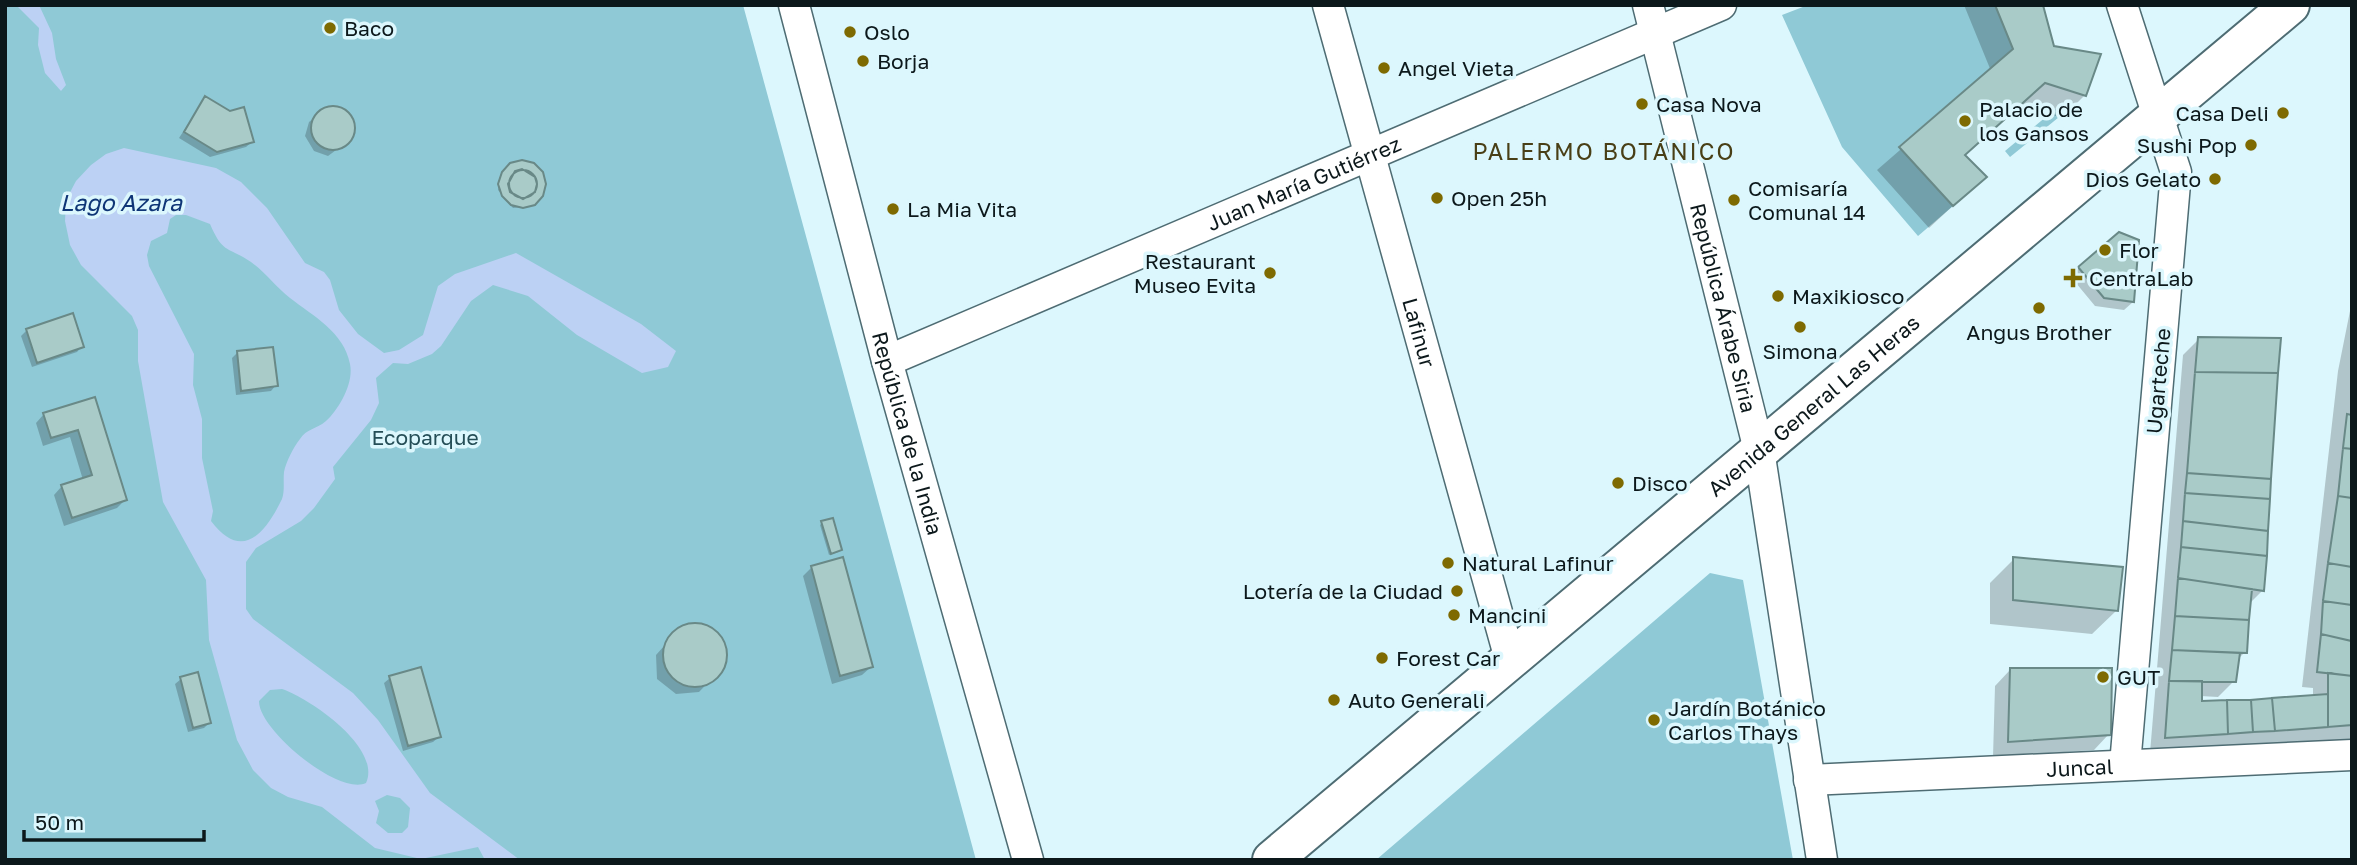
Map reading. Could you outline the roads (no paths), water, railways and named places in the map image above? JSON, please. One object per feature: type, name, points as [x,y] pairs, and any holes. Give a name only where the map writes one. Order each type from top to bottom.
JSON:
[{"type":"main road","name":"Avenida General Las Heras","points":[[1272,860],[2290,5]]},
{"type":"street","name":"Lafinur","points":[[1328,5],[1510,659]]},
{"type":"street","name":"Juan María Gutiérrez","points":[[887,360],[1369,157],[1652,18],[1721,5]]},
{"type":"street","name":"Ugarteche","points":[[2122,5],[2176,172],[2125,765]]},
{"type":"street","name":"República de la India","points":[[796,6],[887,360],[1028,860]]},
{"type":"street","name":"República Árabe Siria","points":[[1652,18],[1759,450],[1822,860]]},
{"type":"street","name":"Juncal","points":[[1809,780],[2352,755]]},
{"type":"water","points":[[16,5],[39,5],[52,33],[56,59],[66,85],[61,91],[45,73],[38,45],[39,28]]},
{"type":"water","name":"Lago Azara","points":[[124,148],[216,168],[241,182],[267,208],[305,263],[324,272],[330,280],[339,310],[358,334],[384,353],[399,350],[423,335],[438,286],[455,274],[516,253],[641,324],[676,351],[668,367],[642,373],[577,335],[528,296],[493,285],[471,301],[441,346],[432,354],[408,364],[393,363],[376,378],[379,403],[371,420],[333,467],[335,479],[301,521],[256,548],[246,562],[246,609],[253,619],[353,693],[378,720],[430,793],[520,860],[485,860],[478,847],[421,859],[375,848],[322,807],[288,797],[271,788],[253,770],[237,740],[209,640],[206,580],[163,502],[138,361],[138,330],[132,316],[81,265],[70,245],[65,221],[66,200],[76,181],[106,154]],"holes":[[[176,215],[186,215],[210,224],[222,245],[251,262],[285,294],[318,318],[341,343],[350,364],[348,387],[336,410],[326,421],[302,436],[290,455],[284,472],[283,496],[275,512],[260,532],[243,541],[233,540],[211,521],[213,511],[202,458],[202,419],[193,385],[194,354],[149,266],[147,255],[151,241],[167,233],[170,219]],[[282,689],[295,694],[341,727],[364,755],[368,769],[366,783],[353,784],[337,780],[285,743],[262,713],[259,701],[270,690]],[[387,795],[400,798],[410,808],[408,827],[402,833],[388,833],[376,823],[379,811],[375,801]]]},
{"type":"place","name":"Baco","points":[[330,28]]},
{"type":"place","name":"Oslo","points":[[850,32]]},
{"type":"place","name":"Borja","points":[[863,61]]},
{"type":"place","name":"Angel Vieta","points":[[1384,68]]},
{"type":"place","name":"Casa Nova","points":[[1642,104]]},
{"type":"place","name":"Casa Deli","points":[[2283,113]]},
{"type":"place","name":"Palacio de los Gansos","points":[[1965,121]]},
{"type":"place","name":"Sushi Pop","points":[[2251,145]]},
{"type":"place","name":"Dios Gelato","points":[[2215,179]]},
{"type":"place","name":"Open 25h","points":[[1437,198]]},
{"type":"place","name":"Comisaría Comunal 14","points":[[1734,200]]},
{"type":"place","name":"La Mia Vita","points":[[893,209]]},
{"type":"place","name":"Flor","points":[[2105,250]]},
{"type":"place","name":"Restaurant Museo Evita","points":[[1270,273]]},
{"type":"place","name":"CentraLab","points":[[2073,278]]},
{"type":"place","name":"Maxikiosco","points":[[1778,296]]},
{"type":"place","name":"Angus Brother","points":[[2039,308]]},
{"type":"place","name":"Simona","points":[[1800,327]]},
{"type":"place","name":"Disco","points":[[1618,483]]},
{"type":"place","name":"Natural Lafinur","points":[[1448,563]]},
{"type":"place","name":"Lotería de la Ciudad","points":[[1457,591]]},
{"type":"place","name":"Mancini","points":[[1454,615]]},
{"type":"place","name":"Forest Car","points":[[1382,658]]},
{"type":"place","name":"GUT","points":[[2103,677]]},
{"type":"place","name":"Auto Generali","points":[[1334,700]]},
{"type":"place","name":"Jardín Botánico Carlos Thays","points":[[1654,720]]},
{"type":"district","name":"PALERMO BOTÁNICO","points":[[1604,151]]},
{"type":"park label","name":"Ecoparque","points":[[425,437]]}]
